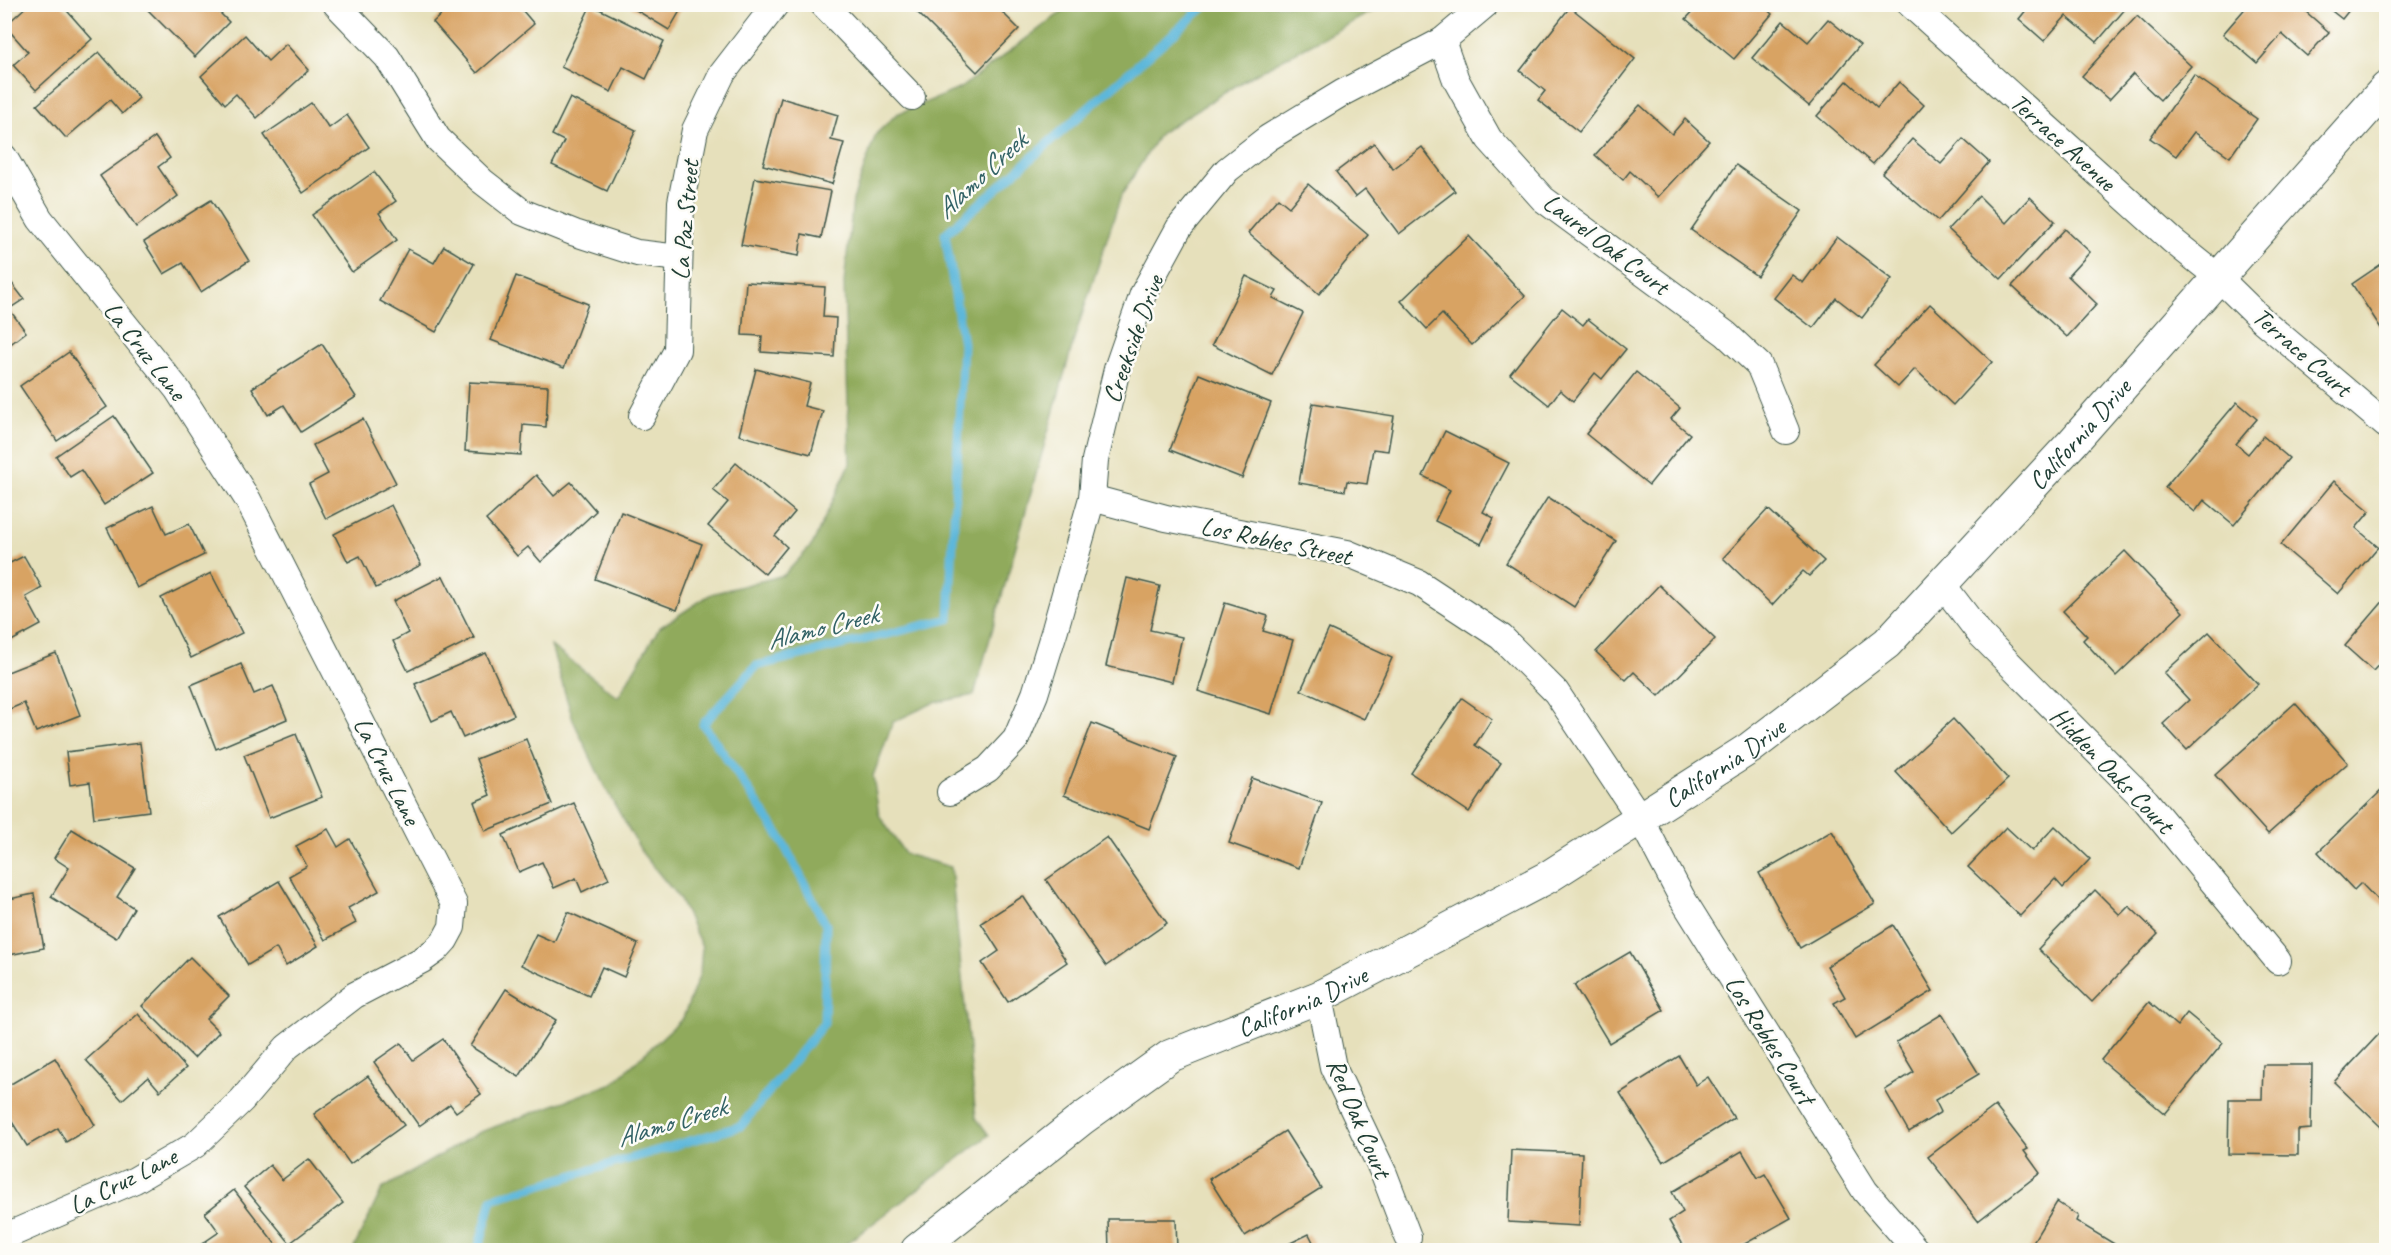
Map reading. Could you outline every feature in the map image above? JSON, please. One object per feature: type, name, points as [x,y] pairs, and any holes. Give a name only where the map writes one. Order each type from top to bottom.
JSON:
[{"type":"street","points":[[336,4],[387,57],[438,139],[482,181],[522,212],[575,233],[637,253],[679,258]]},
{"type":"street","name":"La Paz Street","points":[[642,416],[677,350],[681,202],[695,130],[722,74],[776,4]]},
{"type":"street","points":[[823,4],[912,97]]},
{"type":"street","name":"Creekside Drive","points":[[950,792],[988,770],[1016,739],[1035,694],[1092,498],[1095,460],[1117,369],[1143,294],[1179,228],[1227,170],[1268,138],[1342,93],[1442,41],[1486,4]]},
{"type":"street","name":"Terrace Avenue","points":[[1910,4],[2173,241],[2218,277]]},
{"type":"street","name":"Laurel Oak Court","points":[[1442,41],[1456,80],[1489,139],[1543,200],[1726,334],[1760,365],[1786,431]]},
{"type":"street","name":"California Drive","points":[[917,1251],[1082,1119],[1170,1056],[1319,997],[1548,877],[1750,748],[1887,643],[2073,442],[2386,88]]},
{"type":"street","name":"La Cruz Lane","points":[[4,158],[40,219],[177,388],[248,500],[454,904],[452,927],[436,950],[422,960],[355,995],[287,1047],[242,1100],[195,1145],[135,1180],[4,1237]]},
{"type":"street","name":"Terrace Court","points":[[2218,277],[2262,320],[2386,425]]},
{"type":"street","name":"Los Robles Street","points":[[1092,498],[1167,518],[1347,553],[1419,583],[1501,637],[1556,692],[1640,818]]},
{"type":"street","name":"Hidden Oaks Court","points":[[1942,584],[1981,635],[2146,801],[2278,961]]},
{"type":"street","name":"Los Robles Court","points":[[1640,818],[1682,898],[1865,1191],[1916,1251]]},
{"type":"street","name":"Red Oak Court","points":[[1319,997],[1333,1067],[1384,1174],[1408,1237]]},
{"type":"green space","points":[[1071,5],[1384,5],[1253,75],[1160,133],[1121,196],[1075,336],[974,695],[933,703],[893,722],[873,776],[879,815],[905,854],[951,867],[976,1118],[989,1135],[838,1250],[353,1250],[382,1189],[478,1133],[613,1083],[683,1018],[700,973],[702,947],[679,898],[643,854],[603,784],[573,720],[551,646],[618,697],[659,628],[711,594],[784,575],[812,545],[850,464],[844,283],[853,200],[876,134],[897,114],[959,89]]},
{"type":"building","points":[[29,4],[61,4],[92,39],[36,90],[13,65],[28,52],[5,26]]},
{"type":"building","points":[[142,4],[211,4],[229,22],[195,57]]},
{"type":"building","points":[[453,4],[517,4],[534,24],[477,73],[433,22]]},
{"type":"building","points":[[626,4],[684,4],[669,30]]},
{"type":"building","points":[[909,4],[994,4],[1019,29],[977,72]]},
{"type":"building","points":[[1692,4],[1761,4],[1772,14],[1734,59],[1686,19],[1696,8]]},
{"type":"building","points":[[2031,4],[2122,4],[2126,8],[2097,42],[2066,16],[2044,41],[2019,19]]},
{"type":"building","points":[[2249,4],[2297,4],[2329,32],[2307,56],[2282,34],[2257,63],[2223,34]]},
{"type":"building","points":[[2323,4],[2354,4],[2342,19]]},
{"type":"building","points":[[591,5],[664,41],[646,79],[623,67],[611,92],[561,67]]},
{"type":"building","points":[[1570,7],[1635,59],[1579,132],[1538,100],[1545,91],[1520,71]]},
{"type":"building","points":[[2137,16],[2191,66],[2160,100],[2133,74],[2109,100],[2082,76]]},
{"type":"building","points":[[1828,19],[1860,45],[1809,106],[1752,58],[1783,21],[1808,42]]},
{"type":"building","points":[[245,35],[268,61],[286,44],[309,70],[257,118],[236,94],[225,104],[201,76]]},
{"type":"building","points":[[99,52],[139,98],[122,114],[110,100],[66,138],[37,105]]},
{"type":"building","points":[[2194,75],[2257,119],[2230,157],[2194,132],[2176,156],[2150,138]]},
{"type":"building","points":[[1847,81],[1877,108],[1899,82],[1924,105],[1873,164],[1817,116]]},
{"type":"building","points":[[570,98],[636,130],[607,191],[552,165],[564,141],[552,135]]},
{"type":"building","points":[[781,98],[838,115],[831,140],[844,143],[832,184],[763,165]]},
{"type":"building","points":[[311,103],[329,128],[347,115],[369,147],[303,193],[264,135]]},
{"type":"building","points":[[1640,105],[1672,134],[1685,119],[1709,141],[1658,197],[1630,171],[1623,180],[1595,155]]},
{"type":"building","points":[[155,137],[170,158],[158,167],[178,196],[136,227],[100,176]]},
{"type":"building","points":[[1912,139],[1941,164],[1963,139],[1989,162],[1938,221],[1882,173]]},
{"type":"building","points":[[1374,143],[1393,169],[1422,147],[1455,191],[1399,234],[1365,189],[1355,197],[1336,172]]},
{"type":"building","points":[[1736,165],[1802,211],[1757,276],[1691,230]]},
{"type":"building","points":[[374,172],[396,201],[379,213],[397,240],[352,272],[312,215]]},
{"type":"building","points":[[755,178],[831,191],[821,238],[802,234],[799,256],[741,245]]},
{"type":"building","points":[[1308,184],[1368,235],[1319,294],[1248,233],[1278,198],[1289,207]]},
{"type":"building","points":[[1979,196],[2006,223],[2030,197],[2055,221],[2001,279],[1948,229]]},
{"type":"building","points":[[211,200],[249,261],[201,292],[183,263],[164,274],[144,242]]},
{"type":"building","points":[[2065,229],[2090,252],[2068,276],[2097,304],[2067,337],[2012,286]]},
{"type":"building","points":[[1469,236],[1525,296],[1472,345],[1442,314],[1427,329],[1401,301]]},
{"type":"building","points":[[1837,237],[1892,279],[1862,318],[1836,298],[1813,328],[1774,298],[1792,275],[1803,283]]},
{"type":"building","points":[[444,246],[474,264],[436,332],[380,301],[408,249],[434,263]]},
{"type":"building","points":[[2386,261],[2386,336],[2352,284]]},
{"type":"building","points":[[4,273],[24,299],[9,309],[26,332],[4,349]]},
{"type":"building","points":[[516,276],[588,304],[564,368],[491,340]]},
{"type":"building","points":[[1246,276],[1277,291],[1273,298],[1303,313],[1272,375],[1212,345]]},
{"type":"building","points":[[746,282],[825,287],[823,317],[836,318],[834,357],[761,352],[762,336],[742,335]]},
{"type":"building","points":[[1930,304],[1992,362],[1953,405],[1915,369],[1898,387],[1874,365]]},
{"type":"building","points":[[1562,308],[1583,325],[1588,319],[1626,349],[1602,379],[1595,373],[1573,401],[1560,390],[1549,405],[1510,374]]},
{"type":"building","points":[[322,344],[356,397],[301,432],[284,405],[268,415],[252,388]]},
{"type":"building","points":[[69,352],[107,407],[57,441],[20,386]]},
{"type":"building","points":[[756,369],[810,383],[804,406],[823,411],[811,454],[739,435]]},
{"type":"building","points":[[1636,372],[1680,408],[1671,419],[1690,434],[1649,485],[1586,434]]},
{"type":"building","points":[[1199,374],[1271,403],[1242,478],[1170,450]]},
{"type":"building","points":[[469,382],[548,386],[546,427],[523,425],[521,455],[465,451]]},
{"type":"building","points":[[2237,402],[2257,419],[2236,444],[2248,454],[2263,436],[2289,458],[2234,525],[2204,500],[2195,512],[2165,487]]},
{"type":"building","points":[[1313,403],[1394,416],[1388,451],[1373,449],[1367,484],[1347,481],[1345,491],[1299,483]]},
{"type":"building","points":[[114,416],[153,473],[104,505],[81,470],[70,477],[56,456]]},
{"type":"building","points":[[363,419],[396,483],[326,519],[309,484],[328,474],[313,445]]},
{"type":"building","points":[[1445,431],[1509,463],[1483,512],[1494,518],[1481,544],[1435,521],[1450,490],[1423,476]]},
{"type":"building","points":[[736,463],[795,512],[775,536],[787,547],[765,574],[708,526],[728,502],[713,490]]},
{"type":"building","points":[[536,475],[554,496],[571,482],[596,511],[541,562],[528,547],[517,556],[486,520]]},
{"type":"building","points":[[2334,481],[2370,511],[2356,528],[2378,547],[2338,594],[2281,545]]},
{"type":"building","points":[[1548,497],[1616,541],[1574,607],[1506,563]]},
{"type":"building","points":[[391,505],[421,565],[376,588],[360,556],[348,562],[334,534]]},
{"type":"building","points":[[153,506],[166,534],[189,524],[204,555],[137,588],[107,528]]},
{"type":"building","points":[[1768,509],[1824,561],[1809,576],[1803,571],[1772,605],[1723,558]]},
{"type":"building","points":[[621,512],[702,544],[677,610],[595,579]]},
{"type":"building","points":[[2125,551],[2183,612],[2116,676],[2083,640],[2087,636],[2063,611]]},
{"type":"building","points":[[24,556],[42,588],[26,597],[41,625],[4,645],[4,566]]},
{"type":"building","points":[[211,573],[242,633],[191,658],[161,598]]},
{"type":"building","points":[[443,576],[474,638],[408,671],[393,641],[408,633],[393,601]]},
{"type":"building","points":[[1127,578],[1160,586],[1150,630],[1182,637],[1172,682],[1106,666]]},
{"type":"building","points":[[1659,585],[1715,639],[1659,696],[1634,672],[1626,680],[1596,652]]},
{"type":"building","points":[[2386,598],[2386,662],[2384,659],[2373,671],[2345,646]]},
{"type":"building","points":[[1225,603],[1268,616],[1263,631],[1293,640],[1271,714],[1198,691]]},
{"type":"building","points":[[1329,629],[1392,658],[1364,719],[1301,690]]},
{"type":"building","points":[[2209,632],[2258,684],[2187,750],[2163,724],[2189,700],[2164,673]]},
{"type":"building","points":[[56,653],[80,715],[36,732],[24,703],[10,709],[5,694],[5,673]]},
{"type":"building","points":[[486,653],[514,715],[463,738],[451,712],[432,721],[415,684]]},
{"type":"building","points":[[241,664],[254,694],[273,686],[287,719],[216,749],[191,685]]},
{"type":"building","points":[[1462,698],[1492,719],[1475,745],[1501,763],[1469,812],[1411,773]]},
{"type":"building","points":[[2295,703],[2348,763],[2268,834],[2215,775]]},
{"type":"building","points":[[1953,719],[2008,779],[1951,832],[1896,772]]},
{"type":"building","points":[[1092,723],[1177,757],[1149,829],[1064,795]]},
{"type":"building","points":[[296,734],[322,797],[269,818],[244,755]]},
{"type":"building","points":[[526,739],[552,804],[485,831],[474,802],[490,795],[476,759]]},
{"type":"building","points":[[140,743],[149,811],[94,818],[90,782],[70,785],[66,752]]},
{"type":"building","points":[[1252,778],[1322,803],[1299,868],[1229,843]]},
{"type":"building","points":[[2383,789],[2386,792],[2386,904],[2384,907],[2361,883],[2354,890],[2318,852]]},
{"type":"building","points":[[574,803],[609,879],[582,892],[576,878],[554,888],[542,862],[519,872],[503,835]]},
{"type":"building","points":[[2055,826],[2090,859],[2063,888],[2055,879],[2020,916],[1968,867],[2006,827],[2032,851]]},
{"type":"building","points":[[72,829],[135,868],[117,897],[134,908],[116,938],[51,897],[69,868],[54,858]]},
{"type":"building","points":[[328,829],[338,847],[350,839],[379,891],[348,908],[356,923],[325,940],[289,876],[307,866],[296,846]]},
{"type":"building","points":[[1832,831],[1875,904],[1800,948],[1759,873]]},
{"type":"building","points":[[1107,837],[1167,923],[1106,966],[1046,880]]},
{"type":"building","points":[[279,881],[318,946],[286,966],[276,948],[248,965],[219,917]]},
{"type":"building","points":[[2095,890],[2120,915],[2129,906],[2158,934],[2092,1002],[2038,949]]},
{"type":"building","points":[[34,894],[44,948],[4,956],[4,900]]},
{"type":"building","points":[[1023,896],[1067,962],[1008,1002],[982,963],[999,951],[981,923]]},
{"type":"building","points":[[568,912],[638,944],[624,977],[602,967],[589,996],[521,965],[536,934],[554,942]]},
{"type":"building","points":[[1893,925],[1933,991],[1855,1039],[1834,1003],[1845,997],[1827,966]]},
{"type":"building","points":[[1630,952],[1664,1010],[1609,1043],[1574,985]]},
{"type":"building","points":[[190,957],[229,996],[206,1019],[219,1032],[194,1058],[142,1006]]},
{"type":"building","points":[[506,989],[556,1020],[519,1077],[470,1046]]},
{"type":"building","points":[[2149,1002],[2177,1026],[2187,1013],[2223,1043],[2165,1114],[2101,1060]]},
{"type":"building","points":[[138,1014],[186,1068],[160,1091],[148,1077],[122,1100],[86,1060]]},
{"type":"building","points":[[1942,1014],[1979,1074],[1935,1100],[1941,1112],[1909,1132],[1885,1090],[1914,1072],[1896,1042]]},
{"type":"building","points":[[2381,1032],[2386,1038],[2386,1121],[2381,1127],[2334,1082]]},
{"type":"building","points":[[443,1039],[481,1094],[456,1112],[450,1104],[419,1126],[374,1062],[401,1043],[413,1060]]},
{"type":"building","points":[[1679,1056],[1696,1085],[1708,1077],[1734,1118],[1663,1162],[1620,1093]]},
{"type":"building","points":[[55,1058],[95,1125],[66,1142],[58,1128],[27,1146],[4,1109],[4,1088]]},
{"type":"building","points":[[2263,1065],[2312,1065],[2311,1129],[2298,1130],[2298,1155],[2228,1154],[2229,1099],[2262,1099]]},
{"type":"building","points":[[368,1076],[404,1125],[350,1164],[314,1114]]},
{"type":"building","points":[[1995,1106],[2028,1149],[2024,1151],[2040,1173],[1978,1221],[1928,1157]]},
{"type":"building","points":[[1285,1131],[1321,1188],[1245,1236],[1209,1179]]},
{"type":"building","points":[[1511,1150],[1582,1153],[1579,1226],[1508,1222]]},
{"type":"building","points":[[1742,1151],[1758,1178],[1765,1174],[1791,1218],[1734,1250],[1686,1250],[1669,1221],[1683,1212],[1672,1192]]},
{"type":"building","points":[[309,1159],[343,1203],[290,1243],[244,1187],[270,1165],[282,1180]]},
{"type":"building","points":[[234,1190],[280,1250],[193,1250],[219,1232],[205,1213]]},
{"type":"building","points":[[2057,1202],[2078,1216],[2076,1221],[2116,1245],[2113,1250],[2028,1250]]},
{"type":"building","points":[[1108,1219],[1176,1219],[1177,1250],[1109,1250]]},
{"type":"building","points":[[1309,1234],[1317,1250],[1276,1250]]},
{"type":"waterway","name":"Alamo Creek","points":[[478,1250],[492,1199],[741,1126],[824,1023],[826,925],[779,835],[703,724],[756,666],[949,619],[963,344],[945,234],[1207,4]]}]
